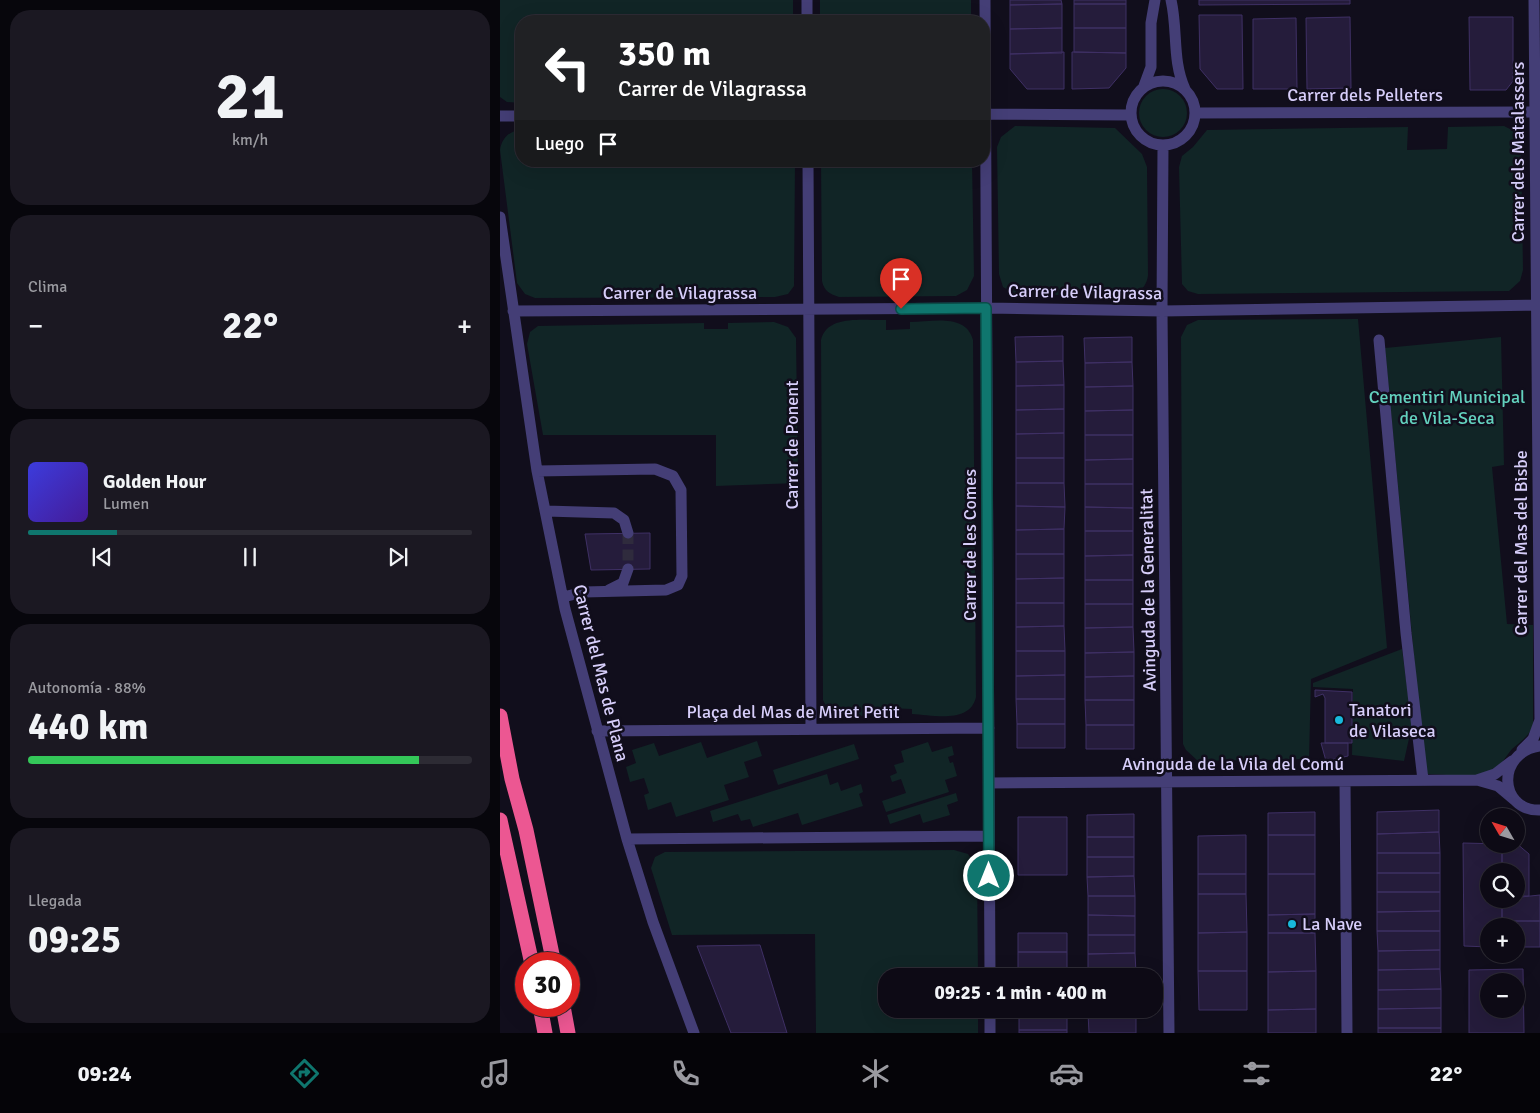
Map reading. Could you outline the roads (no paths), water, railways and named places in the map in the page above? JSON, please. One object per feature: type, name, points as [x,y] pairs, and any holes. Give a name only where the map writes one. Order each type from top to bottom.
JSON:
[{"type":"highway","points":[[500,716],[512,779],[526,830],[551,952]]},
{"type":"highway","points":[[500,820],[529,952]]},
{"type":"highway","points":[[542,1017],[545,1033]]},
{"type":"highway","points":[[565,1017],[568,1033]]},
{"type":"street","points":[[807,0],[807,15]]},
{"type":"street","name":"Carrer de les Comes","points":[[985,0],[985,15]]},
{"type":"street","points":[[1149,0],[1151,67],[1144,86],[1134,99],[1130,115],[1137,133],[1144,140],[1163,146],[1173,144],[1186,136],[1194,123],[1196,113],[1194,104],[1185,89],[1177,67],[1176,0]]},
{"type":"street","points":[[1150,23],[1155,0]]},
{"type":"street","points":[[1171,0],[1176,20]]},
{"type":"street","name":"Carrer dels Matalassers","points":[[1534,0],[1538,305]]},
{"type":"street","points":[[1144,86],[1165,80],[1176,83],[1185,89]]},
{"type":"street","name":"Carrer dels Pelleters","points":[[1196,113],[1535,112]]},
{"type":"street","points":[[990,114],[1130,115]]},
{"type":"street","points":[[500,116],[515,116]]},
{"type":"street","name":"Avinguda de la Generalitat","points":[[1163,146],[1162,311],[1169,1033]]},
{"type":"street","name":"Carrer de Ponent","points":[[808,167],[811,729]]},
{"type":"street","name":"Carrer de les Comes","points":[[985,167],[990,968]]},
{"type":"street","name":"Carrer del Mas de Plana","points":[[500,217],[512,311],[538,471],[563,597],[627,839],[653,922],[694,1033]]},
{"type":"street","name":"Carrer de Vilagrassa","points":[[512,311],[986,308],[1162,311],[1538,305]]},
{"type":"street","name":"Carrer del Mas del Bisbe","points":[[1517,755],[1533,738],[1540,720],[1538,305]]},
{"type":"street","points":[[1379,340],[1406,633],[1423,780]]},
{"type":"street","points":[[538,471],[656,469],[669,473],[677,480],[681,490],[682,576],[678,584],[666,590],[584,592],[563,597]]},
{"type":"street","points":[[546,512],[614,513],[624,520],[628,534]]},
{"type":"street","points":[[604,591],[623,583],[628,569]]},
{"type":"street","name":"Plaça del Mas de Miret Petit","points":[[597,731],[988,728]]},
{"type":"street","points":[[1522,805],[1511,794],[1507,776],[1517,755],[1540,746]]},
{"type":"street","name":"Avinguda de la Vila del Comú","points":[[1477,780],[1495,774],[1517,755]]},
{"type":"street","points":[[1345,780],[1347,1033]]},
{"type":"street","name":"Avinguda de la Vila del Comú","points":[[990,783],[1477,780],[1498,786],[1522,805],[1540,812]]},
{"type":"street","points":[[627,839],[989,836]]},
{"type":"street","points":[[990,1018],[990,1033]]},
{"type":"tunnel","points":[[628,533],[628,569]]},
{"type":"place","name":"Tanatori de Vilaseca","points":[[1339,720]]},
{"type":"place","name":"La Nave","points":[[1292,924]]},
{"type":"park label","name":"Cementiri Municipal de Vila-Seca","points":[[1447,407]]}]
